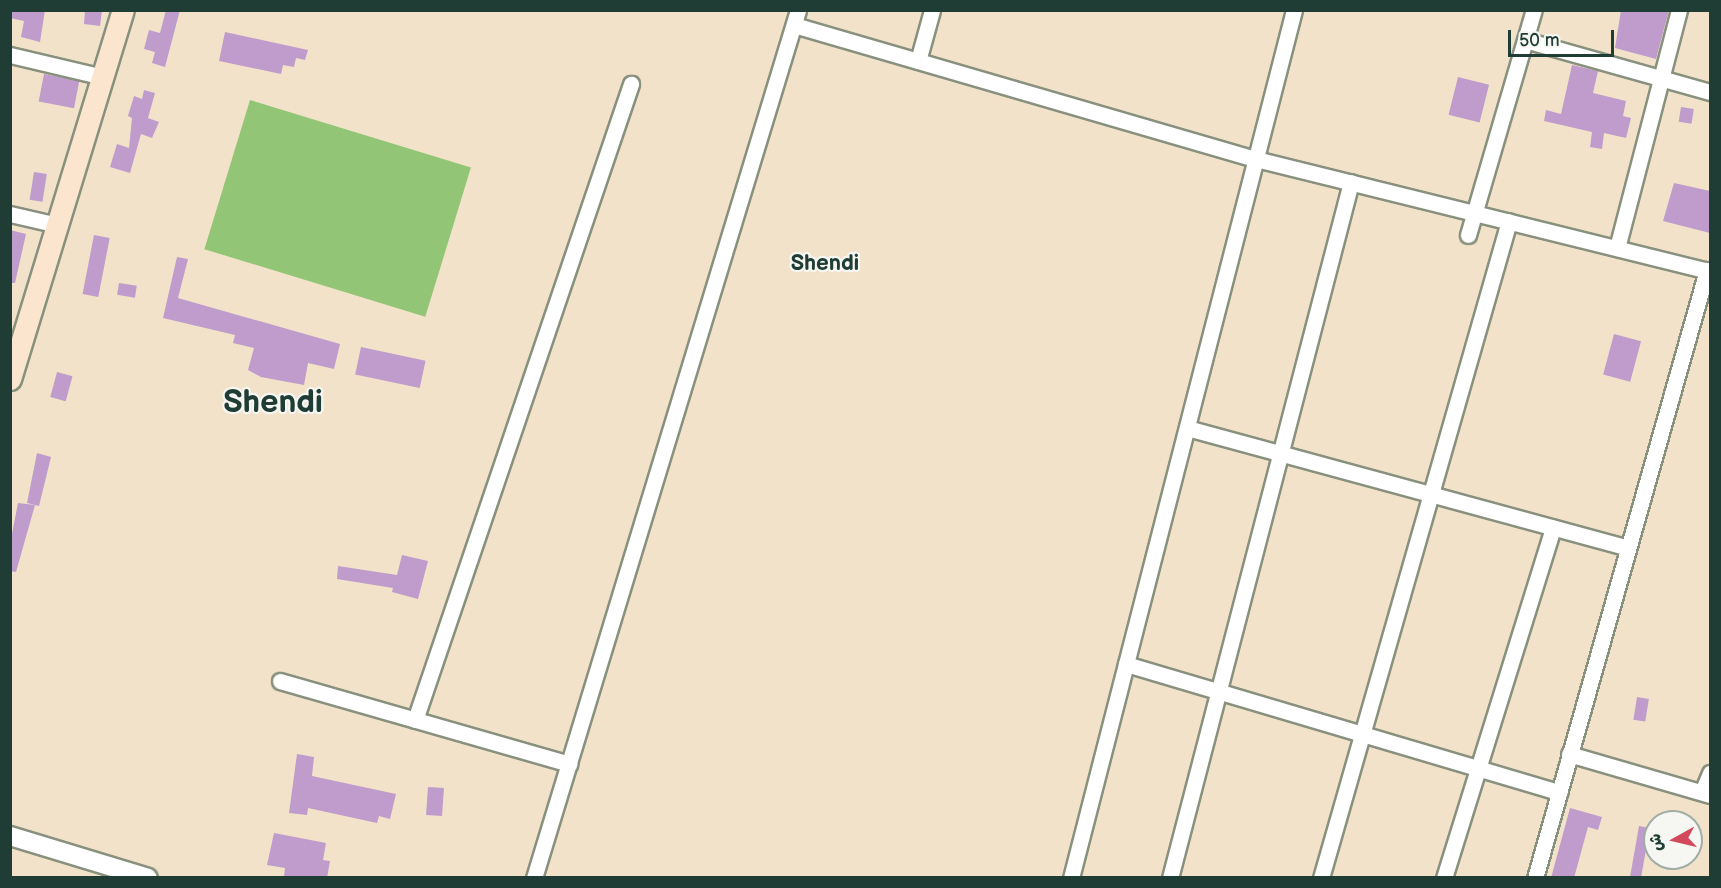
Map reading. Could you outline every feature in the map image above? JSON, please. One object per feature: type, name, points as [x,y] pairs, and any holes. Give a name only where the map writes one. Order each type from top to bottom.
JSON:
[{"type":"main road","points":[[10,379],[17,333],[58,225],[123,10]]},
{"type":"street","points":[[918,61],[932,10]]},
{"type":"street","points":[[1071,878],[1294,10]]},
{"type":"street","points":[[1468,235],[1534,10]]},
{"type":"street","points":[[1617,248],[1679,10]]},
{"type":"street","points":[[534,878],[796,18],[918,61],[1256,159],[1708,271],[1534,878]]},
{"type":"street","points":[[1525,40],[1710,92]]},
{"type":"street","points":[[10,55],[103,77]]},
{"type":"street","points":[[415,720],[631,84]]},
{"type":"street","points":[[1170,878],[1351,182]]},
{"type":"street","points":[[10,214],[58,225]]},
{"type":"street","points":[[1321,878],[1509,221]]},
{"type":"street","points":[[1187,428],[1628,548]]},
{"type":"street","points":[[1444,878],[1553,528]]},
{"type":"street","points":[[1126,664],[1559,792]]},
{"type":"street","points":[[280,681],[568,764]]},
{"type":"street","points":[[1569,754],[1706,793],[1710,773]]},
{"type":"street","points":[[10,836],[148,878]]},
{"type":"green space","points":[[250,100],[471,168],[425,317],[204,249]]},
{"type":"building","points":[[10,10],[45,10],[40,42],[21,37],[24,21],[10,18]]},
{"type":"building","points":[[85,10],[102,10],[100,26],[84,24]]},
{"type":"building","points":[[166,10],[180,10],[165,67],[152,63],[155,52],[144,49],[149,30],[160,33]]},
{"type":"building","points":[[1621,10],[1669,10],[1656,59],[1615,48]]},
{"type":"building","points":[[225,32],[308,50],[305,60],[296,58],[294,67],[283,65],[281,74],[219,61]]},
{"type":"building","points":[[1572,65],[1598,71],[1593,93],[1626,101],[1623,116],[1631,118],[1626,138],[1604,133],[1602,149],[1590,147],[1592,132],[1544,121],[1546,110],[1561,114]]},
{"type":"building","points":[[44,74],[79,81],[74,108],[39,101]]},
{"type":"building","points":[[1458,77],[1489,85],[1480,123],[1449,115]]},
{"type":"building","points":[[144,90],[155,93],[148,118],[159,122],[152,138],[141,134],[130,173],[110,167],[117,144],[129,148],[132,118],[128,116],[134,96],[142,99]]},
{"type":"building","points":[[1681,107],[1694,109],[1691,124],[1679,122]]},
{"type":"building","points":[[34,172],[47,174],[42,202],[30,200]]},
{"type":"building","points":[[1674,183],[1710,191],[1710,233],[1663,221]]},
{"type":"building","points":[[10,230],[26,234],[15,283],[10,283]]},
{"type":"building","points":[[94,235],[110,238],[98,297],[83,294]]},
{"type":"building","points":[[177,257],[188,259],[178,298],[340,344],[334,369],[308,363],[304,385],[261,377],[248,370],[254,348],[233,343],[235,335],[163,318]]},
{"type":"building","points":[[119,283],[137,286],[135,298],[117,295]]},
{"type":"building","points":[[1614,334],[1641,341],[1630,382],[1603,375]]},
{"type":"building","points":[[361,347],[426,361],[420,388],[355,374]]},
{"type":"building","points":[[57,372],[72,376],[66,401],[50,397]]},
{"type":"building","points":[[37,453],[51,457],[39,506],[27,503]]},
{"type":"building","points":[[18,503],[35,505],[16,572],[10,571],[10,544]]},
{"type":"building","points":[[402,555],[428,561],[418,599],[392,592],[393,588],[337,579],[338,566],[397,575]]},
{"type":"building","points":[[1637,697],[1649,699],[1645,722],[1633,720]]},
{"type":"building","points":[[297,754],[314,757],[312,776],[396,794],[390,819],[379,816],[377,823],[308,808],[307,815],[289,813]]},
{"type":"building","points":[[428,787],[444,788],[442,816],[426,815]]},
{"type":"building","points":[[1570,808],[1602,817],[1598,830],[1588,827],[1574,878],[1551,878]]},
{"type":"building","points":[[1639,826],[1643,827],[1643,867],[1641,878],[1634,878],[1630,877]]},
{"type":"building","points":[[274,833],[326,843],[323,860],[330,861],[327,878],[284,876],[285,868],[267,865]]},
{"type":"district","name":"Shendi","points":[[825,264]]},
{"type":"district","name":"Shendi","points":[[273,403]]}]
